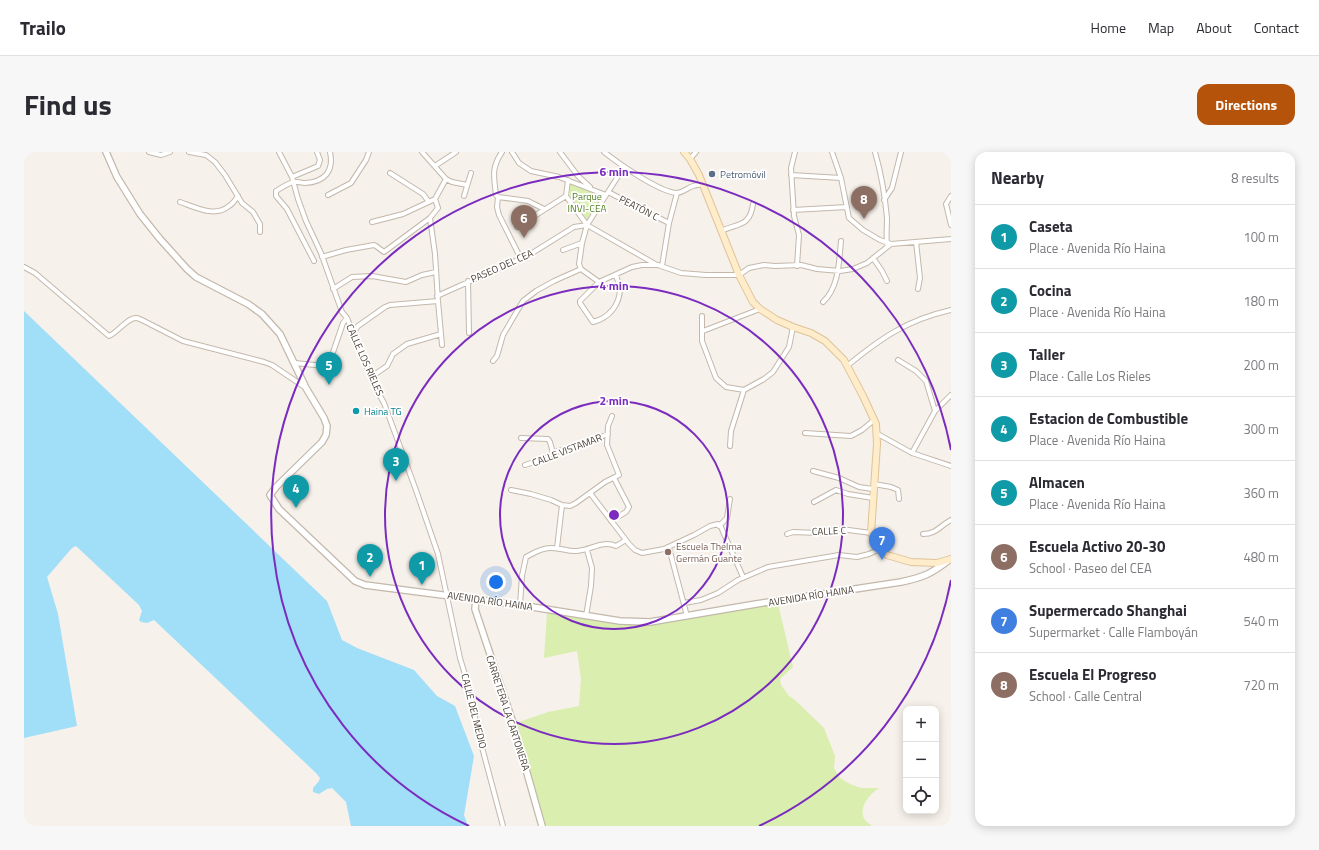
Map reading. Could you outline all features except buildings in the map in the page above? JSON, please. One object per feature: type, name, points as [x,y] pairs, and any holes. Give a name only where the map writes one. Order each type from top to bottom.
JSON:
[{"type":"main road","points":[[684,152],[690,159],[702,184],[739,275],[753,302],[760,309],[777,320],[811,333],[825,341],[844,360],[876,424],[877,444],[871,532],[880,549],[886,555],[912,562],[937,563],[951,560]]},
{"type":"street","name":"AVENIDA RÍO HAINA","points":[[106,152],[118,177],[140,214],[182,264],[196,277],[248,304],[262,314],[280,334],[306,388],[324,418],[326,435],[322,442],[270,495],[279,509],[355,580],[364,585],[520,605],[620,621],[650,622],[921,578],[951,560]]},
{"type":"street","points":[[149,152],[161,155],[170,152]]},
{"type":"street","points":[[189,152],[206,155],[215,162],[225,175],[242,203],[253,212],[260,224],[260,232]]},
{"type":"street","name":"CALLE LOS RIELES","points":[[278,152],[292,176],[306,221],[322,257],[342,312],[347,318],[371,377],[384,403],[418,493],[438,554],[447,595]]},
{"type":"street","points":[[292,176],[318,166],[320,160],[317,152]]},
{"type":"street","points":[[314,261],[286,209],[276,196],[276,191],[293,182],[305,183],[319,181],[324,178],[330,168],[330,152]]},
{"type":"street","points":[[328,194],[350,183],[366,160],[369,152]]},
{"type":"street","points":[[422,152],[446,179],[452,182],[467,185]]},
{"type":"street","points":[[435,166],[456,152]]},
{"type":"street","points":[[502,152],[497,160],[493,175],[496,195],[498,197],[497,207],[499,215],[521,259]]},
{"type":"street","points":[[512,152],[519,163],[525,168],[592,188]]},
{"type":"street","points":[[560,152],[578,176],[592,188]]},
{"type":"street","points":[[604,152],[624,167],[663,190],[677,193],[692,186],[702,184]]},
{"type":"street","points":[[690,159],[696,152]]},
{"type":"street","points":[[795,152],[790,168],[794,210],[799,235],[797,266]]},
{"type":"street","points":[[832,152],[840,178],[848,215],[851,221],[863,230],[889,244],[951,239]]},
{"type":"street","points":[[875,152],[879,166],[889,244]]},
{"type":"street","points":[[884,200],[892,188],[901,152]]},
{"type":"street","points":[[599,282],[581,269],[579,264],[582,243],[587,225],[624,167]]},
{"type":"street","points":[[390,173],[423,194],[429,202]]},
{"type":"street","points":[[464,196],[471,173]]},
{"type":"street","points":[[791,174],[840,178]]},
{"type":"street","points":[[372,222],[403,214],[435,199],[446,179]]},
{"type":"street","points":[[568,180],[566,196],[587,225],[660,266],[682,273],[739,275],[749,268],[764,265],[797,266],[837,271],[853,269],[868,263],[889,244]]},
{"type":"street","name":"PEATÓN C","points":[[592,188],[607,193],[670,223]]},
{"type":"street","points":[[660,266],[677,193]]},
{"type":"street","points":[[180,202],[211,212],[224,210],[230,206],[238,196]]},
{"type":"street","points":[[517,227],[566,196]]},
{"type":"street","points":[[951,196],[946,204],[951,225]]},
{"type":"street","points":[[498,197],[528,201],[544,209]]},
{"type":"street","points":[[322,257],[346,250],[374,246],[384,252],[430,218],[438,208],[435,199]]},
{"type":"street","points":[[721,231],[743,224],[747,221],[752,212],[753,204]]},
{"type":"street","points":[[794,210],[847,207]]},
{"type":"street","points":[[430,218],[435,254],[437,296],[442,345]]},
{"type":"street","name":"PASEO DEL CEA","points":[[437,296],[468,281],[521,259],[574,227],[587,225]]},
{"type":"street","points":[[823,302],[834,287],[841,241]]},
{"type":"street","points":[[916,242],[920,278],[918,289]]},
{"type":"street","points":[[563,250],[582,243]]},
{"type":"street","points":[[873,258],[887,281]]},
{"type":"street","points":[[616,275],[620,287],[615,307],[610,313],[600,320],[593,322],[580,301],[599,282],[632,267],[642,265],[660,266]]},
{"type":"street","points":[[24,267],[35,272],[109,336],[114,334],[129,320],[135,318],[142,320],[183,341],[272,365],[306,388]]},
{"type":"street","points":[[493,361],[497,356],[503,335],[523,301],[536,291],[554,281],[581,269]]},
{"type":"street","points":[[333,289],[352,276],[372,276],[406,282],[422,275],[436,272]]},
{"type":"street","points":[[468,281],[469,333]]},
{"type":"street","points":[[353,333],[358,326],[381,309],[390,305],[438,301]]},
{"type":"street","points":[[703,330],[760,309]]},
{"type":"street","points":[[847,366],[894,331],[928,317],[951,310]]},
{"type":"street","points":[[702,316],[702,341],[716,378],[726,387],[744,390],[764,379],[773,372],[789,347],[793,327]]},
{"type":"street","points":[[294,363],[325,366],[329,364],[343,323],[347,318]]},
{"type":"street","points":[[371,377],[387,366],[393,354],[407,344],[441,334]]},
{"type":"street","points":[[898,360],[916,371],[926,381],[935,411]]},
{"type":"street","points":[[730,446],[731,431],[744,390]]},
{"type":"street","points":[[912,453],[935,411],[951,395]]},
{"type":"street","points":[[511,490],[570,506],[605,482],[619,475],[608,445],[608,426],[612,416]]},
{"type":"street","points":[[805,433],[851,436],[862,430],[874,420]]},
{"type":"street","points":[[876,433],[912,453],[951,466]]},
{"type":"street","name":"CALLE VISTAMAR","points":[[525,465],[546,458],[553,453],[608,434]]},
{"type":"street","points":[[521,438],[548,439],[553,453]]},
{"type":"street","points":[[813,471],[839,478],[859,487],[891,487],[898,490],[899,499]]},
{"type":"street","points":[[611,521],[626,512],[629,507],[614,478]]},
{"type":"street","points":[[814,502],[836,490],[848,494],[873,498]]},
{"type":"street","points":[[590,493],[626,540],[635,550],[642,553],[668,548],[694,536],[714,524],[720,526],[743,577]]},
{"type":"street","points":[[720,526],[727,518],[730,499]]},
{"type":"street","points":[[557,548],[562,505]]},
{"type":"street","points":[[923,534],[934,532],[951,520]]},
{"type":"street","name":"CALLE C","points":[[787,534],[794,532],[818,532],[841,529],[871,532]]},
{"type":"street","points":[[520,605],[522,576],[526,557],[537,551],[550,548],[575,551],[587,550],[602,544],[611,544],[616,546],[626,540]]},
{"type":"street","points":[[668,548],[687,616]]},
{"type":"street","points":[[684,603],[701,600],[718,593],[743,577],[768,567],[839,555],[857,557],[880,549]]},
{"type":"street","points":[[586,616],[592,580],[592,568],[587,550]]},
{"type":"street","name":"CALLE DEL MEDIO","points":[[447,595],[460,658],[503,826]]},
{"type":"street","name":"CARRETERA LA CARTONERA","points":[[476,599],[475,609],[512,720],[542,826]]},
{"type":"green space","name":"Parque INVI-CEA","points":[[570,184],[603,196],[588,221],[570,196]]},
{"type":"green space","points":[[778,604],[793,667],[780,679],[781,685],[789,696],[824,728],[835,756],[834,768],[840,778],[861,788],[879,788],[866,802],[863,811],[866,822],[872,826],[545,826],[516,723],[548,712],[579,706],[581,679],[577,651],[544,658],[547,613],[619,623],[649,624]]},
{"type":"water","points":[[24,311],[327,601],[342,640],[357,648],[414,670],[437,696],[455,706],[474,756],[464,815],[468,826],[351,826],[346,802],[332,788],[319,794],[313,792],[313,788],[320,778],[316,773],[154,620],[147,623],[141,622],[139,620],[142,611],[139,605],[76,546],[72,548],[47,577],[58,614],[77,726],[24,738]]},
{"type":"place","name":"Petromóvil","points":[[712,174]]},
{"type":"place","name":"Escuela El Progreso","points":[[864,219]]},
{"type":"place","name":"Escuela Activo 20-30","points":[[524,238]]},
{"type":"place","name":"Almacen","points":[[329,385]]},
{"type":"place","name":"Haina TG","points":[[356,411]]},
{"type":"place","name":"Taller","points":[[396,481]]},
{"type":"place","name":"Estacion de Combustible","points":[[296,508]]},
{"type":"place","name":"Escuela Thelma Germán Guante","points":[[668,552]]},
{"type":"place","name":"Supermercado Shanghai","points":[[882,560]]},
{"type":"place","name":"Cocina","points":[[370,577]]},
{"type":"place","name":"Caseta","points":[[422,585]]}]
